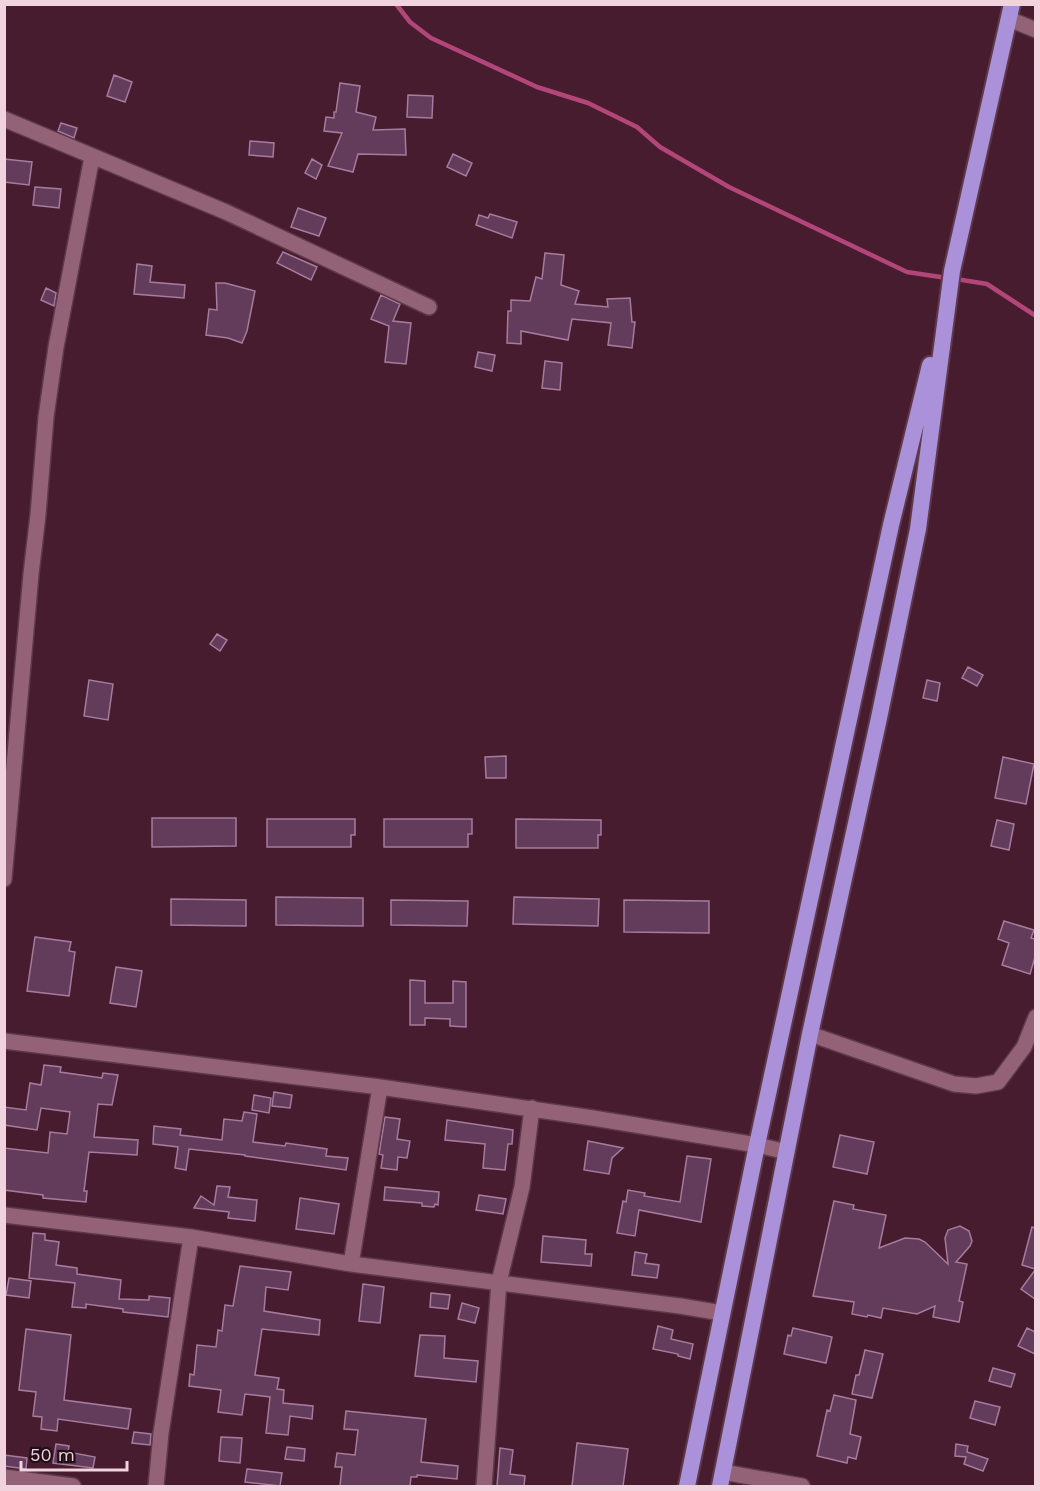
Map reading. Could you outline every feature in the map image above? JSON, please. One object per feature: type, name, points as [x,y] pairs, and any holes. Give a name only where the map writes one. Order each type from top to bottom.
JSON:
[{"type":"highway","points":[[687,1486],[757,1145],[891,525],[951,279],[1010,12]]},
{"type":"highway","points":[[722,1479],[810,1034],[918,529],[951,279]]},
{"type":"street","points":[[1010,12],[1035,30]]},
{"type":"street","points":[[4,119],[226,212],[429,307]]},
{"type":"street","points":[[4,879],[10,763],[46,417],[56,347],[92,157]]},
{"type":"street","points":[[810,1034],[954,1084],[976,1086],[998,1082],[1024,1047],[1035,1017]]},
{"type":"street","points":[[4,1041],[532,1108],[787,1152]]},
{"type":"street","points":[[351,1264],[380,1087]]},
{"type":"street","points":[[484,1486],[499,1282],[522,1187],[532,1108]]},
{"type":"street","points":[[4,1215],[191,1237],[351,1264],[722,1313]]},
{"type":"street","points":[[156,1486],[161,1433],[191,1237]]},
{"type":"street","points":[[4,1476],[73,1486]]},
{"type":"street","points":[[722,1479],[802,1486]]},
{"type":"building","points":[[114,75],[132,82],[125,102],[107,96]]},
{"type":"building","points":[[340,83],[360,86],[356,112],[376,117],[373,130],[405,129],[406,155],[358,154],[353,172],[328,166],[342,133],[324,131],[326,117],[334,118],[334,112],[336,112]]},
{"type":"building","points":[[408,95],[433,96],[432,118],[407,117]]},
{"type":"building","points":[[61,123],[77,128],[74,138],[58,131]]},
{"type":"building","points":[[250,141],[274,143],[273,157],[249,155]]},
{"type":"building","points":[[453,154],[472,163],[466,176],[447,167]]},
{"type":"building","points":[[4,159],[32,162],[29,185],[4,182]]},
{"type":"building","points":[[312,159],[322,165],[316,179],[305,173]]},
{"type":"building","points":[[35,187],[61,189],[59,208],[33,205]]},
{"type":"building","points":[[298,208],[326,218],[319,236],[291,227]]},
{"type":"building","points":[[490,214],[517,222],[512,238],[476,225],[479,215],[488,218]]},
{"type":"building","points":[[283,252],[317,267],[311,280],[277,263]]},
{"type":"building","points":[[545,253],[564,255],[561,285],[579,291],[575,304],[608,307],[607,299],[630,298],[632,322],[635,322],[632,348],[608,345],[611,323],[572,319],[568,340],[521,331],[521,344],[507,343],[508,311],[511,311],[511,300],[530,301],[536,277],[542,279]]},
{"type":"building","points":[[137,264],[152,266],[150,282],[185,285],[184,298],[134,294]]},
{"type":"building","points":[[216,283],[225,283],[255,291],[247,331],[242,343],[228,338],[206,335],[209,309],[217,310]]},
{"type":"building","points":[[46,288],[56,293],[54,306],[41,300]]},
{"type":"building","points":[[381,295],[400,304],[393,321],[411,323],[406,364],[385,362],[389,326],[371,319]]},
{"type":"building","points":[[478,352],[495,355],[492,371],[475,367]]},
{"type":"building","points":[[545,361],[562,363],[560,390],[542,388]]},
{"type":"building","points":[[217,634],[227,640],[220,651],[210,644]]},
{"type":"building","points":[[968,667],[983,675],[977,686],[962,678]]},
{"type":"building","points":[[89,680],[113,684],[108,720],[84,716]]},
{"type":"building","points":[[927,680],[940,683],[937,701],[923,698]]},
{"type":"building","points":[[506,756],[506,778],[486,778],[485,757]]},
{"type":"building","points":[[1003,757],[1034,764],[1026,804],[995,798]]},
{"type":"building","points":[[152,818],[236,818],[236,846],[152,847]]},
{"type":"building","points":[[267,819],[355,819],[355,835],[351,835],[351,847],[267,847]]},
{"type":"building","points":[[384,819],[472,819],[472,834],[468,834],[468,847],[384,847]]},
{"type":"building","points":[[516,819],[601,820],[598,848],[516,848]]},
{"type":"building","points":[[997,820],[1014,824],[1009,850],[991,846]]},
{"type":"building","points":[[276,897],[363,898],[363,926],[276,925]]},
{"type":"building","points":[[514,897],[599,899],[598,926],[513,924]]},
{"type":"building","points":[[171,899],[246,900],[246,926],[171,925]]},
{"type":"building","points":[[391,900],[468,901],[467,926],[391,925]]},
{"type":"building","points":[[624,900],[709,901],[709,933],[624,932]]},
{"type":"building","points":[[1004,921],[1034,930],[1031,938],[1035,939],[1035,957],[1030,974],[1002,965],[1009,943],[998,939]]},
{"type":"building","points":[[35,937],[71,942],[69,951],[75,952],[69,996],[27,991]]},
{"type":"building","points":[[116,967],[142,971],[136,1007],[110,1003]]},
{"type":"building","points":[[410,980],[425,981],[425,1003],[453,1003],[453,981],[466,982],[466,1027],[450,1026],[450,1019],[425,1018],[425,1025],[410,1025]]},
{"type":"building","points":[[44,1065],[61,1067],[60,1072],[102,1078],[103,1073],[118,1075],[112,1105],[98,1104],[94,1137],[138,1140],[137,1155],[89,1152],[84,1191],[87,1191],[86,1202],[43,1198],[43,1195],[4,1190],[4,1148],[48,1153],[50,1132],[67,1134],[70,1112],[41,1108],[37,1130],[4,1125],[4,1107],[26,1110],[30,1083],[41,1085]]},
{"type":"building","points":[[274,1092],[292,1095],[290,1108],[272,1106]]},
{"type":"building","points":[[254,1095],[271,1098],[269,1113],[252,1110]]},
{"type":"building","points":[[244,1112],[257,1114],[253,1142],[285,1146],[286,1143],[327,1149],[326,1156],[348,1158],[346,1170],[189,1149],[186,1170],[175,1168],[178,1147],[153,1144],[154,1126],[181,1129],[180,1135],[222,1140],[224,1119],[242,1121]]},
{"type":"building","points":[[385,1117],[400,1119],[397,1139],[410,1141],[407,1158],[398,1157],[397,1170],[381,1168],[383,1155],[379,1154]]},
{"type":"building","points":[[447,1120],[513,1130],[512,1144],[508,1144],[505,1170],[483,1168],[485,1144],[445,1140]]},
{"type":"building","points":[[840,1135],[874,1142],[867,1174],[833,1167]]},
{"type":"building","points":[[588,1141],[623,1148],[612,1158],[609,1174],[584,1170]]},
{"type":"building","points":[[687,1156],[711,1159],[701,1222],[639,1210],[635,1236],[617,1233],[623,1201],[626,1202],[628,1190],[645,1193],[644,1196],[680,1202]]},
{"type":"building","points":[[217,1186],[230,1187],[228,1197],[257,1200],[255,1221],[228,1218],[229,1212],[194,1208],[201,1196],[214,1205]]},
{"type":"building","points":[[385,1187],[439,1192],[438,1205],[422,1206],[422,1203],[384,1200]]},
{"type":"building","points":[[479,1195],[506,1199],[503,1214],[476,1210]]},
{"type":"building","points":[[300,1198],[339,1204],[334,1234],[296,1229]]},
{"type":"building","points":[[834,1201],[854,1205],[853,1209],[886,1215],[879,1248],[905,1238],[919,1239],[948,1264],[945,1238],[948,1230],[960,1226],[969,1231],[972,1241],[970,1246],[956,1262],[967,1264],[959,1301],[963,1302],[959,1322],[933,1317],[935,1306],[917,1314],[883,1308],[881,1318],[868,1315],[867,1317],[852,1314],[854,1302],[813,1296]]},
{"type":"building","points":[[1032,1227],[1035,1228],[1035,1269],[1022,1265]]},
{"type":"building","points":[[33,1233],[45,1234],[45,1240],[59,1242],[56,1265],[77,1268],[77,1274],[121,1280],[119,1299],[149,1300],[149,1296],[170,1298],[168,1317],[123,1312],[123,1309],[86,1304],[86,1308],[72,1307],[75,1283],[29,1278]]},
{"type":"building","points":[[543,1236],[586,1240],[585,1254],[592,1254],[591,1266],[541,1262]]},
{"type":"building","points":[[635,1252],[647,1254],[645,1263],[659,1265],[657,1278],[632,1275]]},
{"type":"building","points":[[240,1266],[291,1272],[288,1290],[266,1287],[264,1311],[320,1320],[319,1335],[262,1329],[255,1375],[279,1378],[277,1389],[284,1390],[283,1403],[313,1406],[312,1419],[290,1416],[288,1435],[266,1433],[270,1397],[245,1394],[242,1415],[218,1412],[221,1390],[189,1386],[190,1374],[194,1375],[197,1345],[216,1347],[218,1330],[222,1331],[225,1305],[233,1306]]},
{"type":"building","points":[[1035,1270],[1035,1299],[1021,1289]]},
{"type":"building","points":[[9,1278],[31,1281],[29,1298],[6,1295]]},
{"type":"building","points":[[363,1284],[384,1287],[380,1323],[359,1321]]},
{"type":"building","points":[[431,1293],[450,1295],[448,1309],[430,1307]]},
{"type":"building","points":[[462,1303],[479,1308],[475,1323],[458,1319]]},
{"type":"building","points":[[658,1326],[673,1330],[671,1339],[693,1344],[690,1359],[653,1349]]},
{"type":"building","points":[[793,1328],[832,1337],[826,1363],[784,1354],[788,1335],[791,1336]]},
{"type":"building","points":[[1027,1328],[1035,1332],[1035,1354],[1018,1346]]},
{"type":"building","points":[[26,1329],[71,1335],[64,1400],[131,1409],[128,1429],[58,1419],[57,1431],[41,1429],[42,1417],[33,1416],[36,1392],[19,1390]]},
{"type":"building","points":[[420,1335],[445,1336],[444,1358],[478,1361],[476,1382],[415,1376]]},
{"type":"building","points":[[865,1350],[883,1354],[872,1398],[852,1394]]},
{"type":"building","points":[[993,1368],[1015,1374],[1011,1387],[989,1381]]},
{"type":"building","points":[[834,1395],[856,1400],[850,1434],[861,1437],[856,1459],[848,1457],[847,1463],[817,1456],[827,1410],[830,1411]]},
{"type":"building","points":[[975,1401],[1000,1407],[995,1425],[970,1418]]},
{"type":"building","points":[[346,1411],[426,1419],[421,1462],[458,1466],[457,1479],[417,1475],[417,1477],[411,1477],[410,1486],[340,1486],[342,1467],[335,1467],[337,1453],[355,1455],[358,1430],[344,1429]]},
{"type":"building","points":[[134,1432],[151,1434],[150,1445],[132,1443]]},
{"type":"building","points":[[221,1437],[242,1438],[240,1463],[219,1461]]},
{"type":"building","points":[[577,1443],[628,1449],[623,1486],[572,1486]]},
{"type":"building","points":[[56,1444],[69,1446],[68,1452],[95,1457],[93,1468],[53,1463]]},
{"type":"building","points":[[956,1444],[968,1446],[967,1452],[988,1459],[983,1471],[964,1464],[966,1457],[955,1456]]},
{"type":"building","points":[[287,1447],[305,1449],[304,1461],[285,1459]]},
{"type":"building","points":[[500,1448],[513,1450],[510,1474],[525,1476],[524,1486],[497,1486]]},
{"type":"building","points":[[4,1455],[27,1458],[26,1469],[4,1466]]},
{"type":"building","points":[[247,1469],[282,1473],[280,1486],[245,1482]]},
{"type":"waterway","points":[[396,4],[410,22],[431,38],[537,87],[588,103],[637,127],[660,147],[729,187],[907,272],[947,278]]},
{"type":"waterway","points":[[956,279],[987,284],[1036,316]]}]
